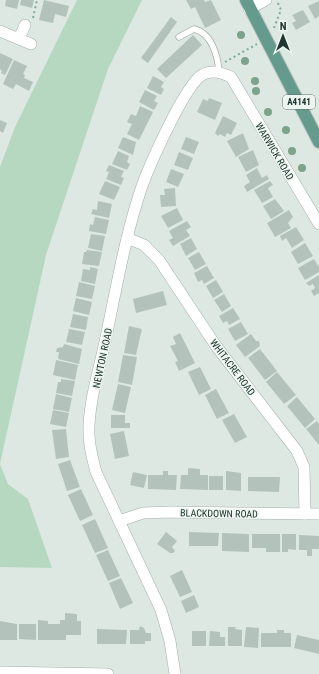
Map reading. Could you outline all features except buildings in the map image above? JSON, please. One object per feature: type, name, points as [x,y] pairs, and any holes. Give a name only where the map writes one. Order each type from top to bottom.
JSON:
[{"type":"main road","name":"A4141","points":[[248,4],[319,142]]},
{"type":"street","points":[[248,4],[266,0]]},
{"type":"street","points":[[19,39],[25,25]]},
{"type":"street","points":[[0,31],[31,44]]},
{"type":"street","name":"WARWICK ROAD","points":[[219,70],[231,78],[319,224]]},
{"type":"street","name":"NEWTON ROAD","points":[[175,674],[170,641],[164,617],[96,472],[90,452],[90,416],[127,238],[142,185],[180,104],[192,84],[203,74],[219,70]]},
{"type":"street","name":"WHITACRE ROAD","points":[[127,238],[144,245],[160,260],[216,346],[297,451],[304,467],[305,514]]},
{"type":"street","name":"BLACKDOWN ROAD","points":[[119,521],[143,513],[170,512],[319,514]]},
{"type":"street","points":[[0,672],[108,674]]},
{"type":"lane","points":[[179,37],[190,31],[198,30],[212,46],[219,70]]},
{"type":"path","points":[[25,25],[32,21],[37,0]]},
{"type":"path","points":[[276,0],[281,10],[274,28],[277,35]]},
{"type":"path","points":[[219,70],[263,41]]},
{"type":"green space","points":[[77,0],[142,0],[108,69],[46,255],[0,464],[0,167],[15,127]]},
{"type":"green space","points":[[0,464],[8,484],[28,499],[52,568],[0,567]]}]
